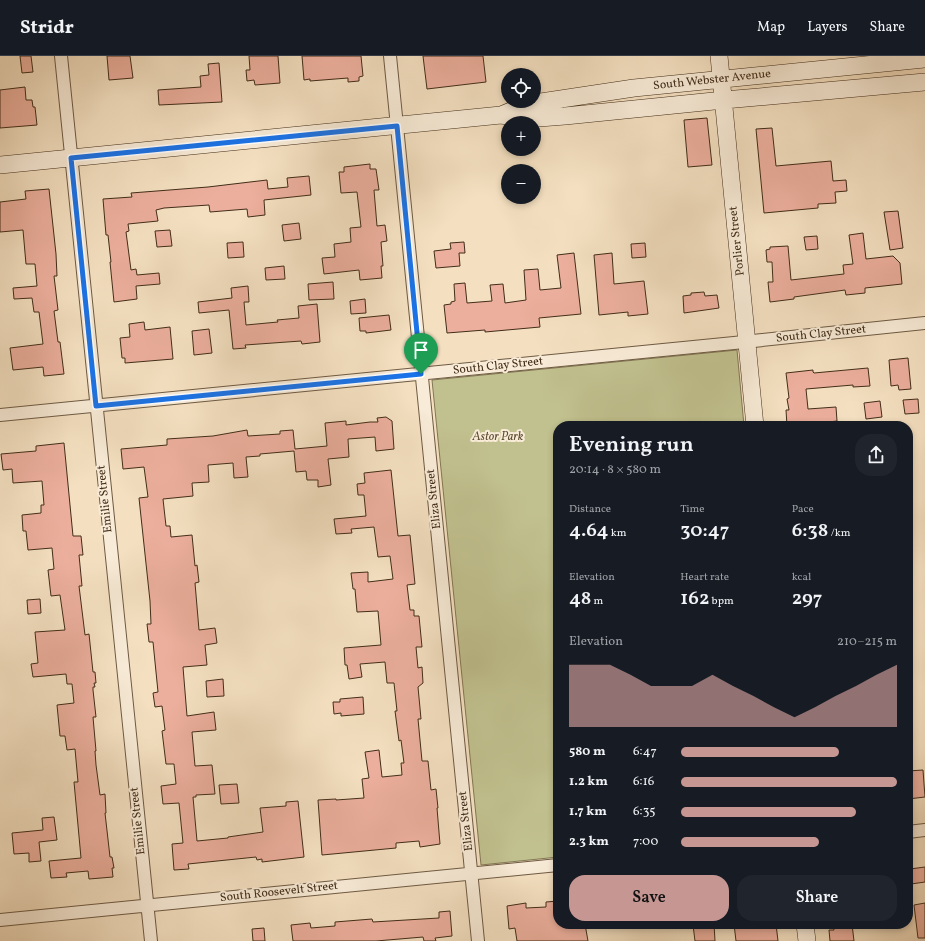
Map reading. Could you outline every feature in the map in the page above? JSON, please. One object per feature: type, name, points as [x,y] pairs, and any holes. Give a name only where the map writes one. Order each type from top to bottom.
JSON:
[{"type":"main road","name":"Porlier Street","points":[[719,56],[755,421]]},
{"type":"main road","name":"South Webster Avenue","points":[[501,115],[523,106],[541,102],[634,88],[925,59]]},
{"type":"main road","name":"South Webster Avenue","points":[[0,165],[501,115],[526,119],[565,116],[925,82]]},
{"type":"main road","points":[[806,929],[807,941]]},
{"type":"street","name":"Emilie Street","points":[[60,56],[150,941]]},
{"type":"street","name":"Eliza Street","points":[[390,56],[478,941]]},
{"type":"street","name":"South Clay Street","points":[[0,415],[747,342],[925,323]]},
{"type":"street","points":[[913,831],[925,830]]},
{"type":"street","name":"South Roosevelt Street","points":[[0,920],[553,865]]},
{"type":"green space","name":"Astor Park","points":[[737,350],[744,421],[553,421],[553,858],[481,865],[432,380]]},
{"type":"building","points":[[20,56],[31,56],[33,72],[22,73]]},
{"type":"building","points":[[107,56],[130,56],[133,78],[109,80]]},
{"type":"building","points":[[249,56],[278,56],[280,83],[255,85],[254,80],[247,81],[246,70],[250,70]]},
{"type":"building","points":[[302,56],[361,56],[363,76],[359,77],[359,81],[348,82],[348,78],[310,81],[310,79],[304,80]]},
{"type":"building","points":[[423,56],[483,56],[486,82],[427,89]]},
{"type":"building","points":[[219,63],[222,102],[159,105],[158,90],[201,87],[200,76],[209,75],[208,64]]},
{"type":"building","points":[[25,87],[26,100],[32,100],[33,107],[35,107],[37,125],[0,128],[0,90]]},
{"type":"building","points":[[707,118],[712,165],[688,167],[684,120]]},
{"type":"building","points":[[772,128],[776,166],[831,161],[833,181],[846,180],[847,191],[835,192],[836,203],[818,204],[818,208],[764,213],[756,129]]},
{"type":"building","points":[[370,164],[370,169],[376,169],[379,190],[374,190],[377,226],[385,225],[387,241],[381,242],[383,266],[381,266],[382,278],[360,280],[359,270],[324,274],[322,258],[335,257],[334,244],[351,242],[350,228],[361,227],[357,192],[341,193],[339,172],[344,172],[344,167]]},
{"type":"building","points":[[309,176],[311,195],[264,200],[265,215],[248,217],[247,209],[210,212],[209,205],[164,208],[156,210],[158,221],[128,224],[129,231],[126,232],[131,270],[136,269],[137,275],[159,273],[160,284],[136,286],[137,299],[114,302],[111,262],[108,235],[106,235],[103,199],[132,197],[131,193],[208,187],[267,180],[268,189],[288,187],[287,178]]},
{"type":"building","points":[[49,189],[57,276],[54,276],[58,310],[54,311],[64,374],[44,376],[43,367],[13,370],[10,348],[43,344],[39,312],[34,312],[32,298],[14,299],[13,288],[37,286],[35,264],[26,264],[23,230],[0,232],[0,202],[26,199],[25,191]]},
{"type":"building","points":[[898,211],[903,248],[890,250],[884,212]]},
{"type":"building","points":[[299,223],[301,239],[284,241],[282,225]]},
{"type":"building","points":[[170,230],[172,246],[157,247],[155,231]]},
{"type":"building","points":[[863,233],[866,259],[893,256],[900,263],[902,284],[865,288],[865,293],[846,295],[845,290],[770,302],[768,282],[773,282],[772,262],[767,262],[766,250],[770,249],[770,247],[788,246],[791,280],[844,274],[843,265],[853,264],[849,235]]},
{"type":"building","points":[[817,236],[818,249],[806,250],[804,237]]},
{"type":"building","points":[[243,242],[244,257],[228,258],[227,243]]},
{"type":"building","points":[[464,242],[465,253],[459,253],[460,266],[436,268],[434,251],[451,249],[450,243]]},
{"type":"building","points":[[645,243],[646,257],[632,258],[631,244]]},
{"type":"building","points":[[574,253],[581,314],[539,318],[540,327],[485,332],[485,330],[447,333],[444,305],[451,304],[451,302],[455,301],[454,284],[465,283],[467,303],[492,301],[490,285],[503,284],[505,303],[526,300],[524,270],[538,269],[540,290],[561,288],[557,255]]},
{"type":"building","points":[[612,253],[614,284],[644,281],[648,314],[628,316],[628,312],[599,315],[594,255]]},
{"type":"building","points":[[284,266],[285,279],[266,280],[265,268]]},
{"type":"building","points":[[333,282],[334,299],[309,300],[308,284]]},
{"type":"building","points":[[248,286],[249,302],[244,302],[246,325],[278,322],[277,320],[299,318],[298,306],[317,304],[320,342],[302,344],[301,341],[245,345],[246,348],[233,349],[229,310],[199,313],[198,302],[232,298],[231,288]]},
{"type":"building","points":[[704,292],[705,296],[717,295],[719,308],[684,313],[683,296],[691,295],[691,293]]},
{"type":"building","points":[[365,299],[366,313],[351,314],[350,301]]},
{"type":"building","points":[[389,315],[391,330],[366,333],[366,331],[360,331],[359,318]]},
{"type":"building","points":[[144,322],[145,330],[170,327],[173,359],[125,363],[125,358],[122,358],[120,338],[130,337],[129,324]]},
{"type":"building","points":[[209,329],[212,353],[194,355],[192,331]]},
{"type":"building","points":[[908,358],[911,389],[899,390],[898,385],[891,386],[889,360]]},
{"type":"building","points":[[868,368],[870,386],[853,387],[853,385],[806,389],[808,409],[836,407],[837,421],[787,421],[786,410],[789,410],[787,399],[789,398],[786,373],[813,370],[814,373]]},
{"type":"building","points":[[918,399],[919,413],[905,414],[903,400]]},
{"type":"building","points":[[880,401],[882,417],[866,419],[864,403]]},
{"type":"building","points":[[386,417],[392,421],[394,449],[376,451],[375,437],[348,439],[349,457],[328,459],[331,485],[318,487],[318,480],[307,480],[306,471],[296,472],[294,451],[260,454],[260,456],[246,457],[248,477],[234,478],[233,463],[208,465],[209,482],[192,483],[193,496],[163,499],[166,526],[170,526],[171,537],[192,535],[195,566],[197,565],[199,582],[195,583],[199,630],[215,628],[217,643],[205,645],[207,665],[183,667],[187,716],[214,712],[216,730],[192,732],[195,766],[212,765],[215,794],[196,795],[196,797],[193,797],[197,841],[228,838],[263,832],[260,808],[286,806],[286,802],[298,801],[304,857],[262,862],[262,859],[257,860],[256,857],[188,864],[189,869],[174,870],[172,844],[183,843],[179,803],[163,804],[161,786],[176,784],[174,764],[166,764],[162,731],[165,730],[162,706],[155,707],[153,693],[158,692],[153,642],[149,642],[147,624],[151,624],[150,601],[139,498],[148,497],[144,467],[123,469],[121,449],[167,445],[167,439],[213,436],[247,430],[248,436],[280,434],[280,431],[293,430],[295,449],[327,446],[325,423],[346,421],[346,425],[378,422],[377,418]]},
{"type":"building","points":[[64,443],[73,536],[81,536],[83,555],[79,555],[82,586],[79,586],[85,635],[89,634],[93,672],[95,672],[96,683],[94,683],[95,687],[93,687],[93,690],[96,717],[93,717],[96,765],[100,795],[105,794],[105,813],[110,857],[112,857],[114,868],[112,868],[113,877],[89,879],[88,871],[66,873],[67,877],[51,878],[49,861],[81,858],[74,782],[78,782],[75,749],[67,750],[65,736],[60,736],[57,705],[74,703],[72,684],[67,684],[66,674],[33,677],[31,664],[38,663],[35,632],[65,630],[60,595],[51,596],[48,570],[54,569],[52,548],[28,550],[26,531],[23,531],[22,515],[41,513],[41,505],[44,505],[42,481],[13,483],[12,469],[3,470],[1,454],[36,451],[36,446]]},
{"type":"building","points":[[391,470],[398,536],[410,535],[415,584],[407,585],[410,610],[414,610],[414,616],[419,616],[422,647],[416,647],[418,668],[422,667],[423,683],[418,687],[421,719],[418,719],[422,761],[428,761],[431,790],[436,789],[440,844],[420,847],[419,841],[396,843],[396,848],[322,855],[318,800],[364,798],[362,779],[369,778],[365,752],[379,750],[382,777],[402,775],[401,763],[404,763],[395,711],[397,711],[394,683],[387,683],[385,662],[360,664],[362,677],[349,679],[347,665],[345,665],[344,648],[381,645],[378,611],[357,612],[355,589],[353,589],[351,573],[368,572],[368,582],[393,579],[390,556],[378,557],[374,527],[351,529],[352,533],[336,534],[334,519],[366,516],[364,495],[358,495],[357,484],[365,483],[364,473]]},
{"type":"building","points":[[40,599],[41,613],[28,614],[27,600]]},
{"type":"building","points":[[223,679],[224,696],[207,697],[206,681]]},
{"type":"building","points":[[363,697],[364,714],[341,716],[341,713],[334,714],[333,702],[340,702],[340,699]]},
{"type":"building","points":[[923,770],[925,797],[913,798],[913,771]]},
{"type":"building","points":[[237,784],[239,803],[221,804],[219,785]]},
{"type":"building","points":[[54,817],[57,840],[39,842],[41,861],[29,862],[29,853],[14,854],[12,833],[43,830],[42,818]]},
{"type":"building","points":[[925,867],[925,882],[913,884],[913,869]]},
{"type":"building","points":[[553,901],[553,929],[586,929],[588,941],[517,941],[515,928],[509,929],[507,906],[526,903],[526,908],[546,907],[546,902]]},
{"type":"building","points":[[925,903],[925,938],[918,938],[914,905]]},
{"type":"building","points":[[450,911],[452,936],[435,938],[436,941],[424,941],[423,937],[376,941],[293,941],[291,925],[310,923],[311,928],[335,926],[335,922],[372,919],[373,922],[439,918],[439,912]]},
{"type":"building","points":[[264,928],[265,941],[253,941],[252,929]]},
{"type":"building","points":[[694,929],[714,929],[715,941],[695,941]]},
{"type":"building","points":[[735,929],[777,929],[778,941],[736,941]]},
{"type":"building","points":[[853,929],[854,941],[830,941],[829,930]]},
{"type":"route","points":[[397,126],[421,374],[96,406],[71,158],[397,126]]}]
